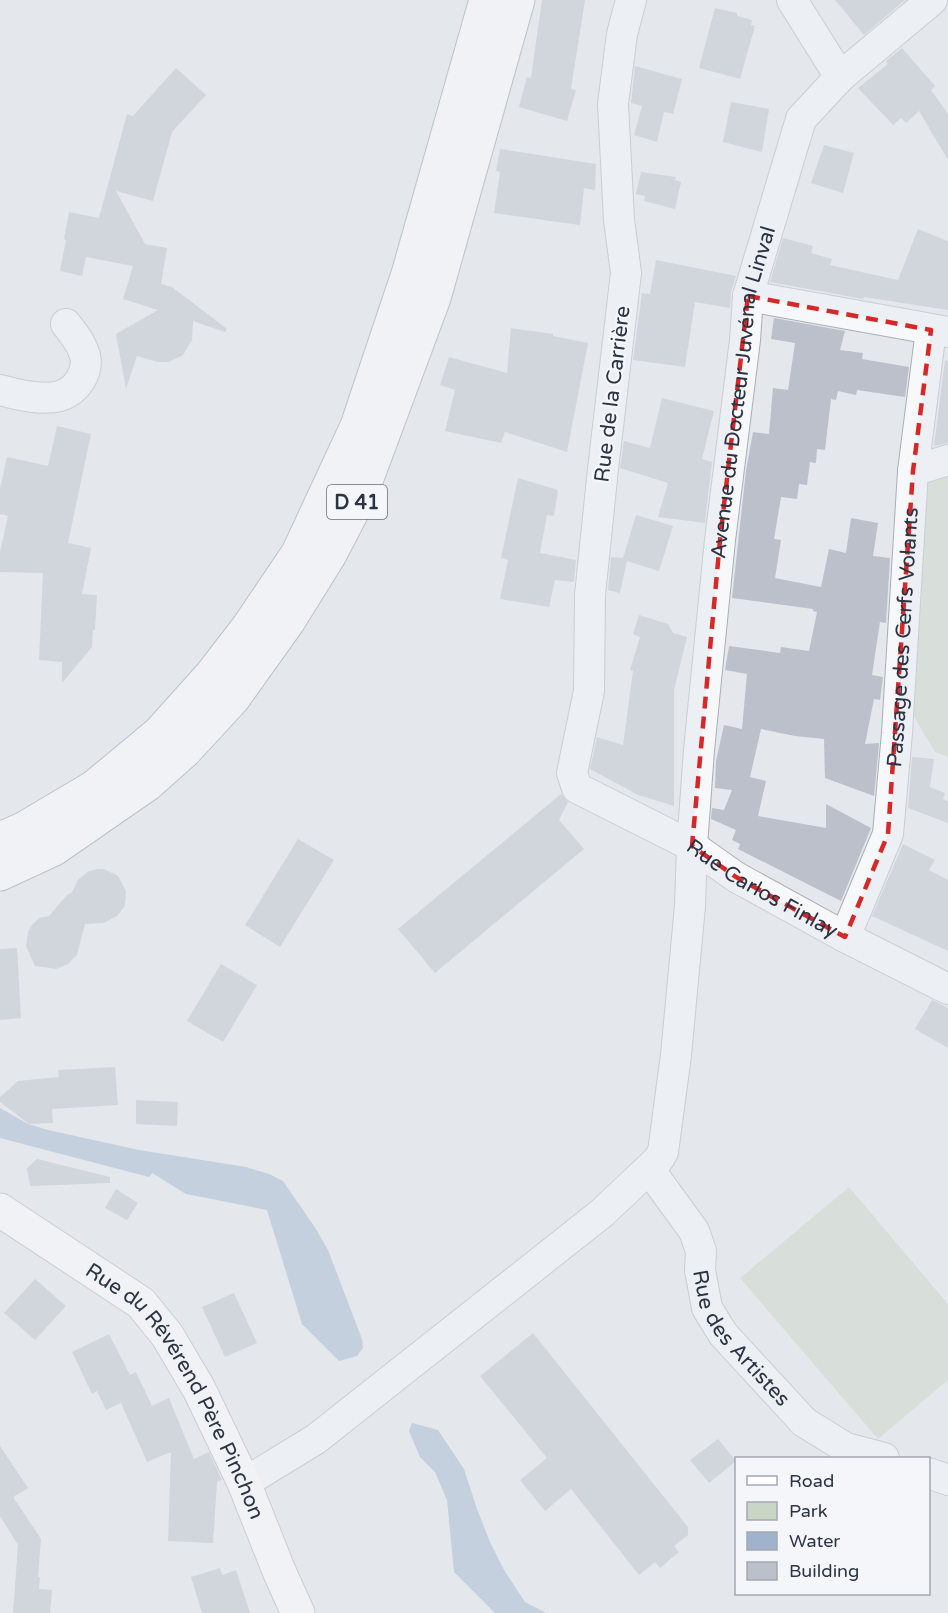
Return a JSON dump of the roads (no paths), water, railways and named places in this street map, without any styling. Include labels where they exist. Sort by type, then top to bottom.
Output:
[{"type":"main road","name":"D 41","points":[[0,839],[22,829],[94,787],[159,733],[211,675],[248,627],[298,553],[357,426],[408,274],[486,0]]},
{"type":"main road","name":"D 41","points":[[0,874],[54,849],[148,784],[184,751],[233,699],[288,622],[329,556],[360,496],[434,298],[518,0]]},
{"type":"main road","points":[[0,896],[37,877],[69,854],[148,784]]},
{"type":"main road","points":[[0,818],[94,787]]},
{"type":"main road","name":"Rue du Révérend Père Pinchon","points":[[0,1210],[141,1303],[167,1335],[199,1389],[244,1483],[298,1613]]},
{"type":"street","name":"Rue de la Carrière","points":[[578,788],[572,773],[589,691],[590,595],[626,273],[619,220],[613,104],[622,34],[631,0]]},
{"type":"street","points":[[792,0],[840,77]]},
{"type":"street","name":"Avenue du Docteur Juvénal Linval","points":[[244,1483],[316,1439],[602,1213],[658,1160],[663,1152],[676,1055],[690,906],[699,750],[717,563],[745,340],[748,296],[801,119],[840,77],[932,0]]},
{"type":"street","points":[[748,296],[940,331]]},
{"type":"street","points":[[0,390],[42,397],[59,396],[75,388],[83,375],[86,359],[78,339],[66,324]]},
{"type":"street","name":"Passage des Cerfs Volants","points":[[845,937],[888,834],[897,733],[913,471],[940,331]]},
{"type":"street","points":[[913,471],[948,460]]},
{"type":"street","name":"Rue Carlos Finlay","points":[[578,788],[692,846],[736,877],[845,937],[948,989]]},
{"type":"street","name":"Rue des Artistes","points":[[649,1169],[694,1231],[701,1251],[700,1270],[707,1308],[723,1334],[804,1422],[846,1448],[880,1457]]},
{"type":"street","points":[[930,1474],[948,1480]]},
{"type":"water","points":[[0,1108],[28,1124],[48,1130],[139,1150],[246,1167],[283,1181],[328,1250],[362,1339],[363,1348],[357,1356],[339,1361],[302,1324],[267,1210],[186,1194],[152,1173],[149,1177],[0,1138]]},
{"type":"water","points":[[412,1423],[438,1430],[464,1469],[490,1542],[504,1570],[525,1602],[546,1613],[495,1613],[454,1572],[447,1500],[435,1472],[420,1457],[409,1431]]}]
